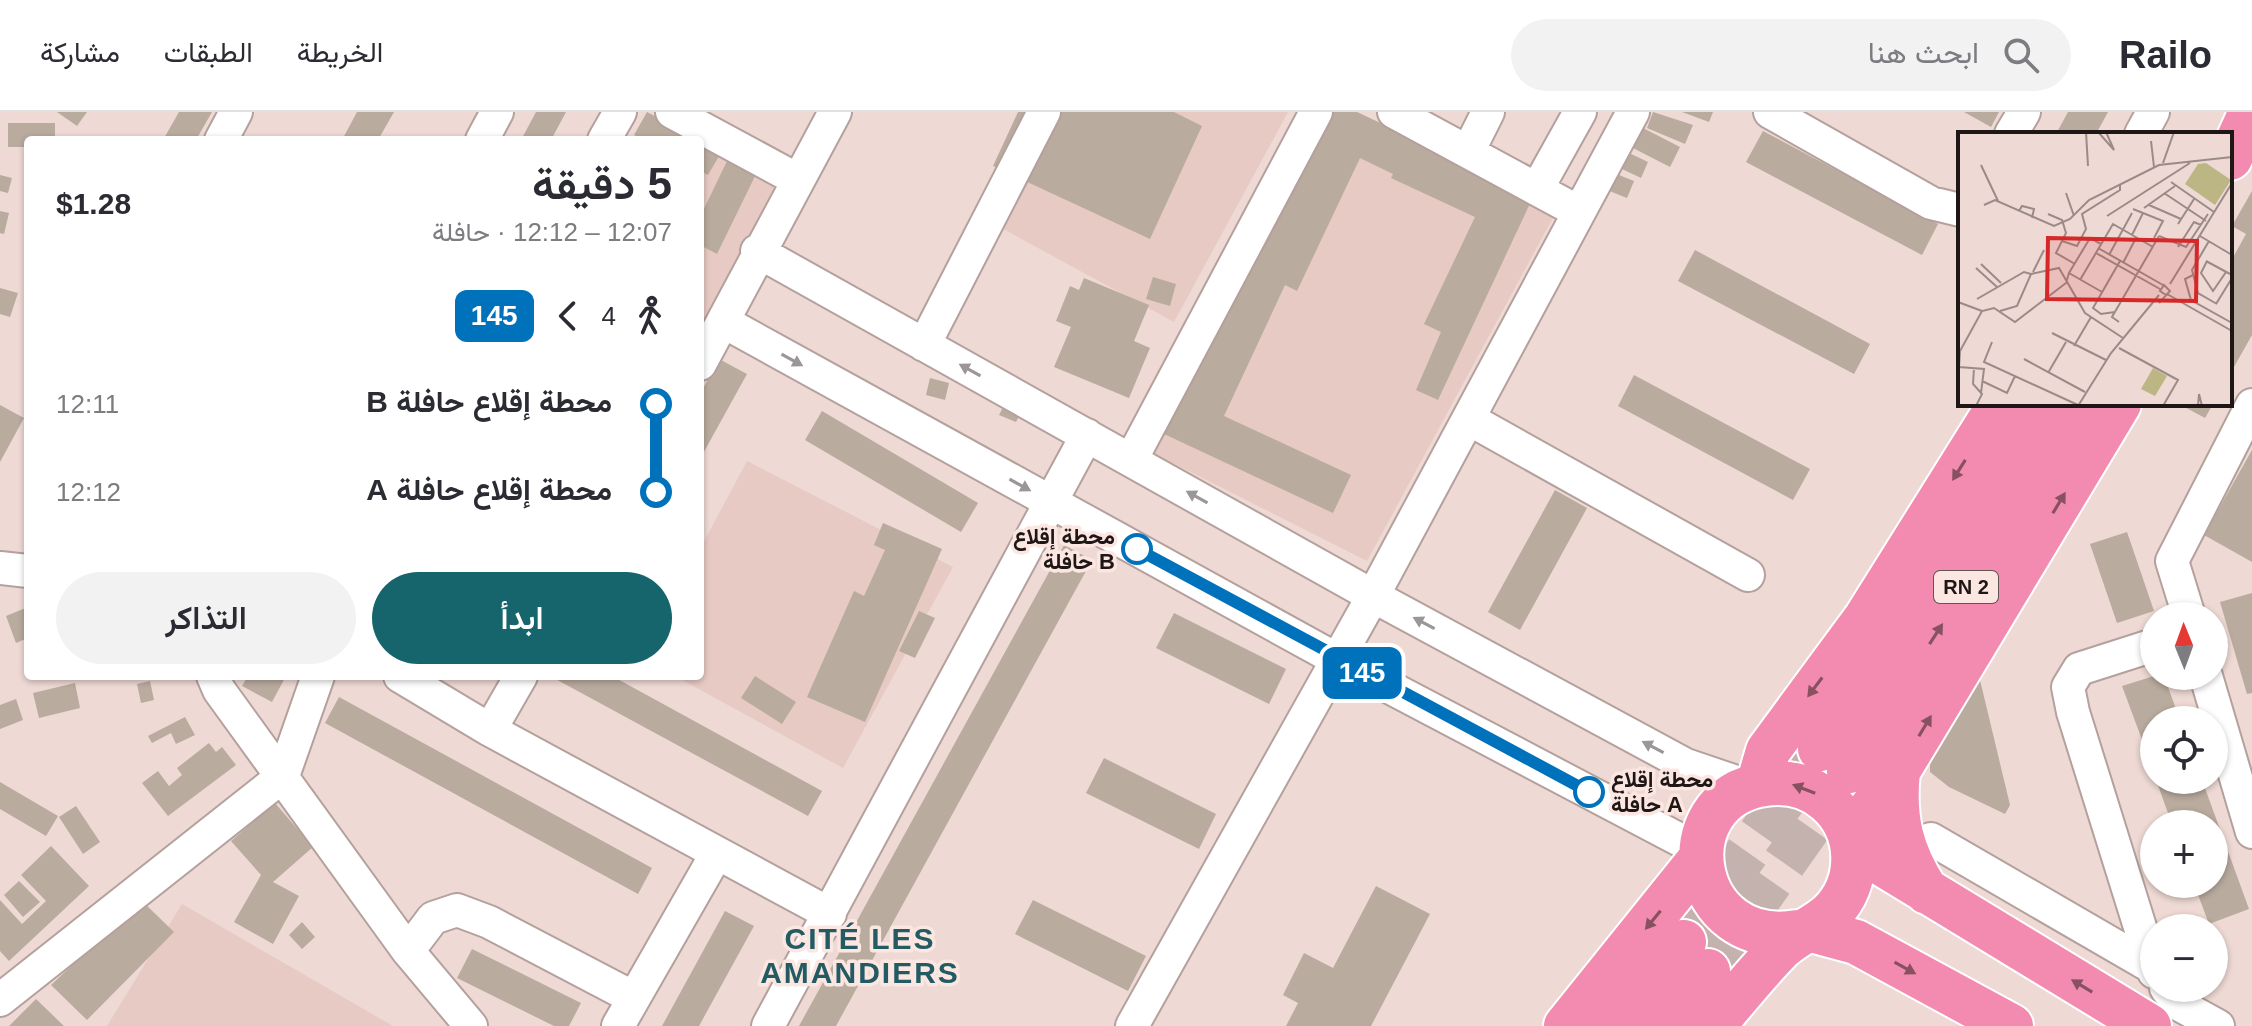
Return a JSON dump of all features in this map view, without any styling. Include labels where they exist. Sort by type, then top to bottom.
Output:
[{"type":"highway","points":[[2217,132],[2231,112]]},
{"type":"highway","points":[[2232,154],[2251,112]]},
{"type":"highway","points":[[1754,786],[1768,751],[1866,618],[1999,406]]},
{"type":"highway","name":"RN 2","points":[[2038,406],[1834,760],[2081,406]]},
{"type":"highway","points":[[1852,842],[2118,406]]},
{"type":"highway","points":[[1898,771],[1895,803],[1899,836],[1911,866],[1929,894]]},
{"type":"highway","points":[[1566,1026],[1701,855],[1713,817],[1729,799],[1754,786],[1787,783],[1815,792],[1837,811],[1852,842],[1852,875],[1841,901],[1803,930],[1752,979],[1713,1026]]},
{"type":"highway","points":[[1852,842],[1929,894],[2149,1026]]},
{"type":"highway","points":[[1701,855],[1708,892],[1731,919],[1763,934],[1803,930],[1856,942],[2011,1026]]},
{"type":"highway","points":[[1752,979],[1780,960],[1811,946],[1856,942]]},
{"type":"highway","points":[[1616,1026],[1696,957],[1665,1026]]},
{"type":"street","points":[[223,136],[236,112]]},
{"type":"street","points":[[484,136],[497,112]]},
{"type":"street","points":[[606,136],[620,112]]},
{"type":"street","points":[[704,357],[757,251],[835,112]]},
{"type":"street","points":[[924,345],[1044,112]]},
{"type":"street","points":[[1131,460],[1316,112]]},
{"type":"street","points":[[1394,112],[1577,211]]},
{"type":"street","points":[[1468,152],[1488,112]]},
{"type":"street","points":[[1537,189],[1580,112]]},
{"type":"street","points":[[1132,1026],[1373,596],[1577,211],[1633,112]]},
{"type":"street","points":[[1770,112],[1931,203],[1958,210]]},
{"type":"street","points":[[2012,132],[2024,112]]},
{"type":"street","points":[[2142,132],[2153,112]]},
{"type":"street","points":[[690,116],[798,180]]},
{"type":"street","points":[[757,251],[1373,596],[1686,765],[1754,786]]},
{"type":"street","points":[[724,322],[1336,659],[1701,855]]},
{"type":"street","points":[[2185,602],[2172,561],[2252,405]]},
{"type":"street","points":[[1469,419],[1748,575]]},
{"type":"street","points":[[768,1026],[1087,435]]},
{"type":"street","points":[[0,568],[24,571]]},
{"type":"street","points":[[2140,649],[2079,669],[2068,687],[2140,920]]},
{"type":"street","points":[[215,680],[408,951],[471,1026]]},
{"type":"street","points":[[0,1000],[283,776],[317,680]]},
{"type":"street","points":[[407,680],[490,730],[830,914]]},
{"type":"street","points":[[490,730],[519,680]]},
{"type":"street","points":[[2210,690],[2252,832]]},
{"type":"street","points":[[1931,839],[2140,965]]},
{"type":"street","points":[[618,1026],[717,853]]},
{"type":"street","points":[[408,951],[433,918],[457,910],[489,922],[634,998]]},
{"type":"street","points":[[2177,1002],[2218,1026]]},
{"type":"shaded area","points":[[1053,112],[1288,112],[1174,322],[994,224]]},
{"type":"shaded area","points":[[1334,112],[1555,214],[1367,561],[1153,453]]},
{"type":"shaded area","points":[[704,144],[782,186],[704,327]]},
{"type":"shaded area","points":[[747,461],[953,567],[843,768],[682,680],[704,680],[704,542]]},
{"type":"shaded area","points":[[182,904],[393,1026],[107,1026]]},
{"type":"building","points":[[57,112],[87,112],[77,126]]},
{"type":"building","points":[[179,112],[212,112],[198,136],[165,136]]},
{"type":"building","points":[[357,112],[394,112],[380,136],[344,136]]},
{"type":"building","points":[[536,112],[566,112],[553,136],[523,136]]},
{"type":"building","points":[[647,112],[693,136],[636,136]]},
{"type":"building","points":[[1018,112],[1174,112],[1202,126],[1150,239],[993,166]]},
{"type":"building","points":[[1326,112],[1357,112],[1534,195],[1438,400],[1416,390],[1441,332],[1424,324],[1475,217],[1391,178],[1393,174],[1360,158],[1297,291],[1285,285],[1224,416],[1351,475],[1333,513],[1162,433]]},
{"type":"building","points":[[1653,112],[1693,125],[1685,144],[1647,128]]},
{"type":"building","points":[[1682,112],[1713,112],[1709,122]]},
{"type":"building","points":[[1964,112],[1999,112],[1991,127]]},
{"type":"building","points":[[2068,112],[2108,112],[2097,132],[2057,132]]},
{"type":"building","points":[[8,123],[55,123],[55,136],[24,136],[24,147],[8,147]]},
{"type":"building","points":[[1643,128],[1680,147],[1670,167],[1633,148]]},
{"type":"building","points":[[1763,131],[1938,224],[1922,255],[1746,162]]},
{"type":"building","points":[[704,142],[722,151],[708,175],[704,173]]},
{"type":"building","points":[[1629,153],[1648,162],[1641,178],[1622,169]]},
{"type":"building","points":[[729,157],[758,170],[717,254],[704,247],[704,209]]},
{"type":"building","points":[[1609,171],[1634,181],[1627,198],[1602,188]]},
{"type":"building","points":[[0,175],[12,178],[8,193],[0,191]]},
{"type":"building","points":[[2252,191],[2252,335],[2232,370],[2232,259],[2246,234],[2232,226]]},
{"type":"building","points":[[0,211],[9,213],[4,234],[0,233]]},
{"type":"building","points":[[1695,250],[1870,344],[1854,374],[1678,281]]},
{"type":"building","points":[[1153,277],[1176,284],[1170,306],[1146,299]]},
{"type":"building","points":[[1084,278],[1149,305],[1134,341],[1150,348],[1129,398],[1054,367],[1071,327],[1056,321],[1070,286],[1079,290]]},
{"type":"building","points":[[0,288],[18,293],[10,317],[0,314]]},
{"type":"building","points":[[719,359],[747,374],[704,452],[704,387]]},
{"type":"building","points":[[1634,375],[1810,469],[1793,500],[1618,406]]},
{"type":"building","points":[[930,378],[949,383],[945,400],[926,395]]},
{"type":"building","points":[[1005,403],[1022,410],[1016,422],[999,415]]},
{"type":"building","points":[[0,405],[24,418],[0,462]]},
{"type":"building","points":[[2183,406],[2212,406],[2205,418]]},
{"type":"building","points":[[822,411],[978,503],[961,532],[805,440]]},
{"type":"building","points":[[2252,450],[2252,562],[2204,535]]},
{"type":"building","points":[[1555,490],[1587,508],[1520,630],[1488,612]]},
{"type":"building","points":[[883,523],[942,549],[865,722],[807,697],[854,591],[864,596],[885,550],[874,545]]},
{"type":"building","points":[[2127,532],[2151,602],[2140,602],[2140,616],[2117,623],[2090,544]]},
{"type":"building","points":[[1064,545],[1092,560],[836,1026],[799,1026]]},
{"type":"building","points":[[2252,593],[2252,693],[2247,694],[2228,629],[2228,602],[2220,602]]},
{"type":"building","points":[[24,609],[24,640],[16,643],[6,616]]},
{"type":"building","points":[[919,611],[935,618],[915,658],[899,651]]},
{"type":"building","points":[[1174,613],[1286,669],[1269,704],[1156,648]]},
{"type":"building","points":[[755,676],[796,702],[782,724],[741,698]]},
{"type":"building","points":[[1970,679],[1980,680],[2010,805],[2005,814],[1949,787],[1930,772],[1930,744]]},
{"type":"building","points":[[246,680],[284,680],[272,702],[242,686]]},
{"type":"building","points":[[557,680],[619,680],[822,791],[808,816]]},
{"type":"building","points":[[2140,680],[2140,690],[2169,690],[2175,706],[2140,706],[2140,734],[2122,686]]},
{"type":"building","points":[[150,681],[154,700],[141,703],[137,684]]},
{"type":"building","points":[[75,683],[80,708],[39,718],[33,693]]},
{"type":"building","points":[[339,697],[652,868],[638,894],[325,723]]},
{"type":"building","points":[[16,699],[23,720],[0,729],[0,705]]},
{"type":"building","points":[[185,717],[195,735],[176,744],[171,733],[152,743],[148,736]]},
{"type":"building","points":[[209,743],[216,752],[222,747],[236,765],[168,816],[142,783],[158,771],[169,786],[182,775],[177,768]]},
{"type":"building","points":[[1104,758],[1216,814],[1199,849],[1086,793]]},
{"type":"building","points":[[0,782],[58,816],[46,836],[0,809]]},
{"type":"building","points":[[2161,794],[2207,794],[2213,810],[2167,810]]},
{"type":"building","points":[[275,803],[313,847],[273,882],[299,896],[273,944],[234,922],[261,875],[231,841]]},
{"type":"building","points":[[76,806],[100,842],[83,854],[59,817]]},
{"type":"building","points":[[51,846],[89,886],[9,961],[0,951],[0,900],[22,924],[46,901],[21,875]]},
{"type":"building","points":[[2228,851],[2249,909],[2228,917],[2228,914],[2205,914],[2199,898],[2228,898]]},
{"type":"building","points":[[19,881],[40,902],[23,917],[4,895]]},
{"type":"building","points":[[1376,886],[1430,914],[1371,1026],[1286,1026],[1298,1003],[1283,995],[1304,953],[1333,968]]},
{"type":"building","points":[[141,900],[174,932],[87,1020],[51,985]]},
{"type":"building","points":[[1033,900],[1146,956],[1128,991],[1015,934]]},
{"type":"building","points":[[725,911],[754,926],[699,1026],[662,1026]]},
{"type":"building","points":[[302,922],[315,937],[302,949],[289,935]]},
{"type":"building","points":[[472,949],[581,1003],[569,1026],[554,1026],[457,978]]},
{"type":"building","points":[[36,999],[64,1026],[9,1026]]},
{"type":"tunnel","points":[[1684,942],[1814,757]]},
{"type":"tunnel","points":[[1708,971],[1849,771]]},
{"type":"bus line","name":"145","points":[[1137,549],[1336,659],[1589,792]]},
{"type":"place","name":"محطة إقلاع حافلة B","points":[[1137,549]]},
{"type":"place","name":"محطة إقلاع حافلة A","points":[[1589,792]]},
{"type":"district","name":"CITÉ LES AMANDIERS","points":[[860,956]]}]
